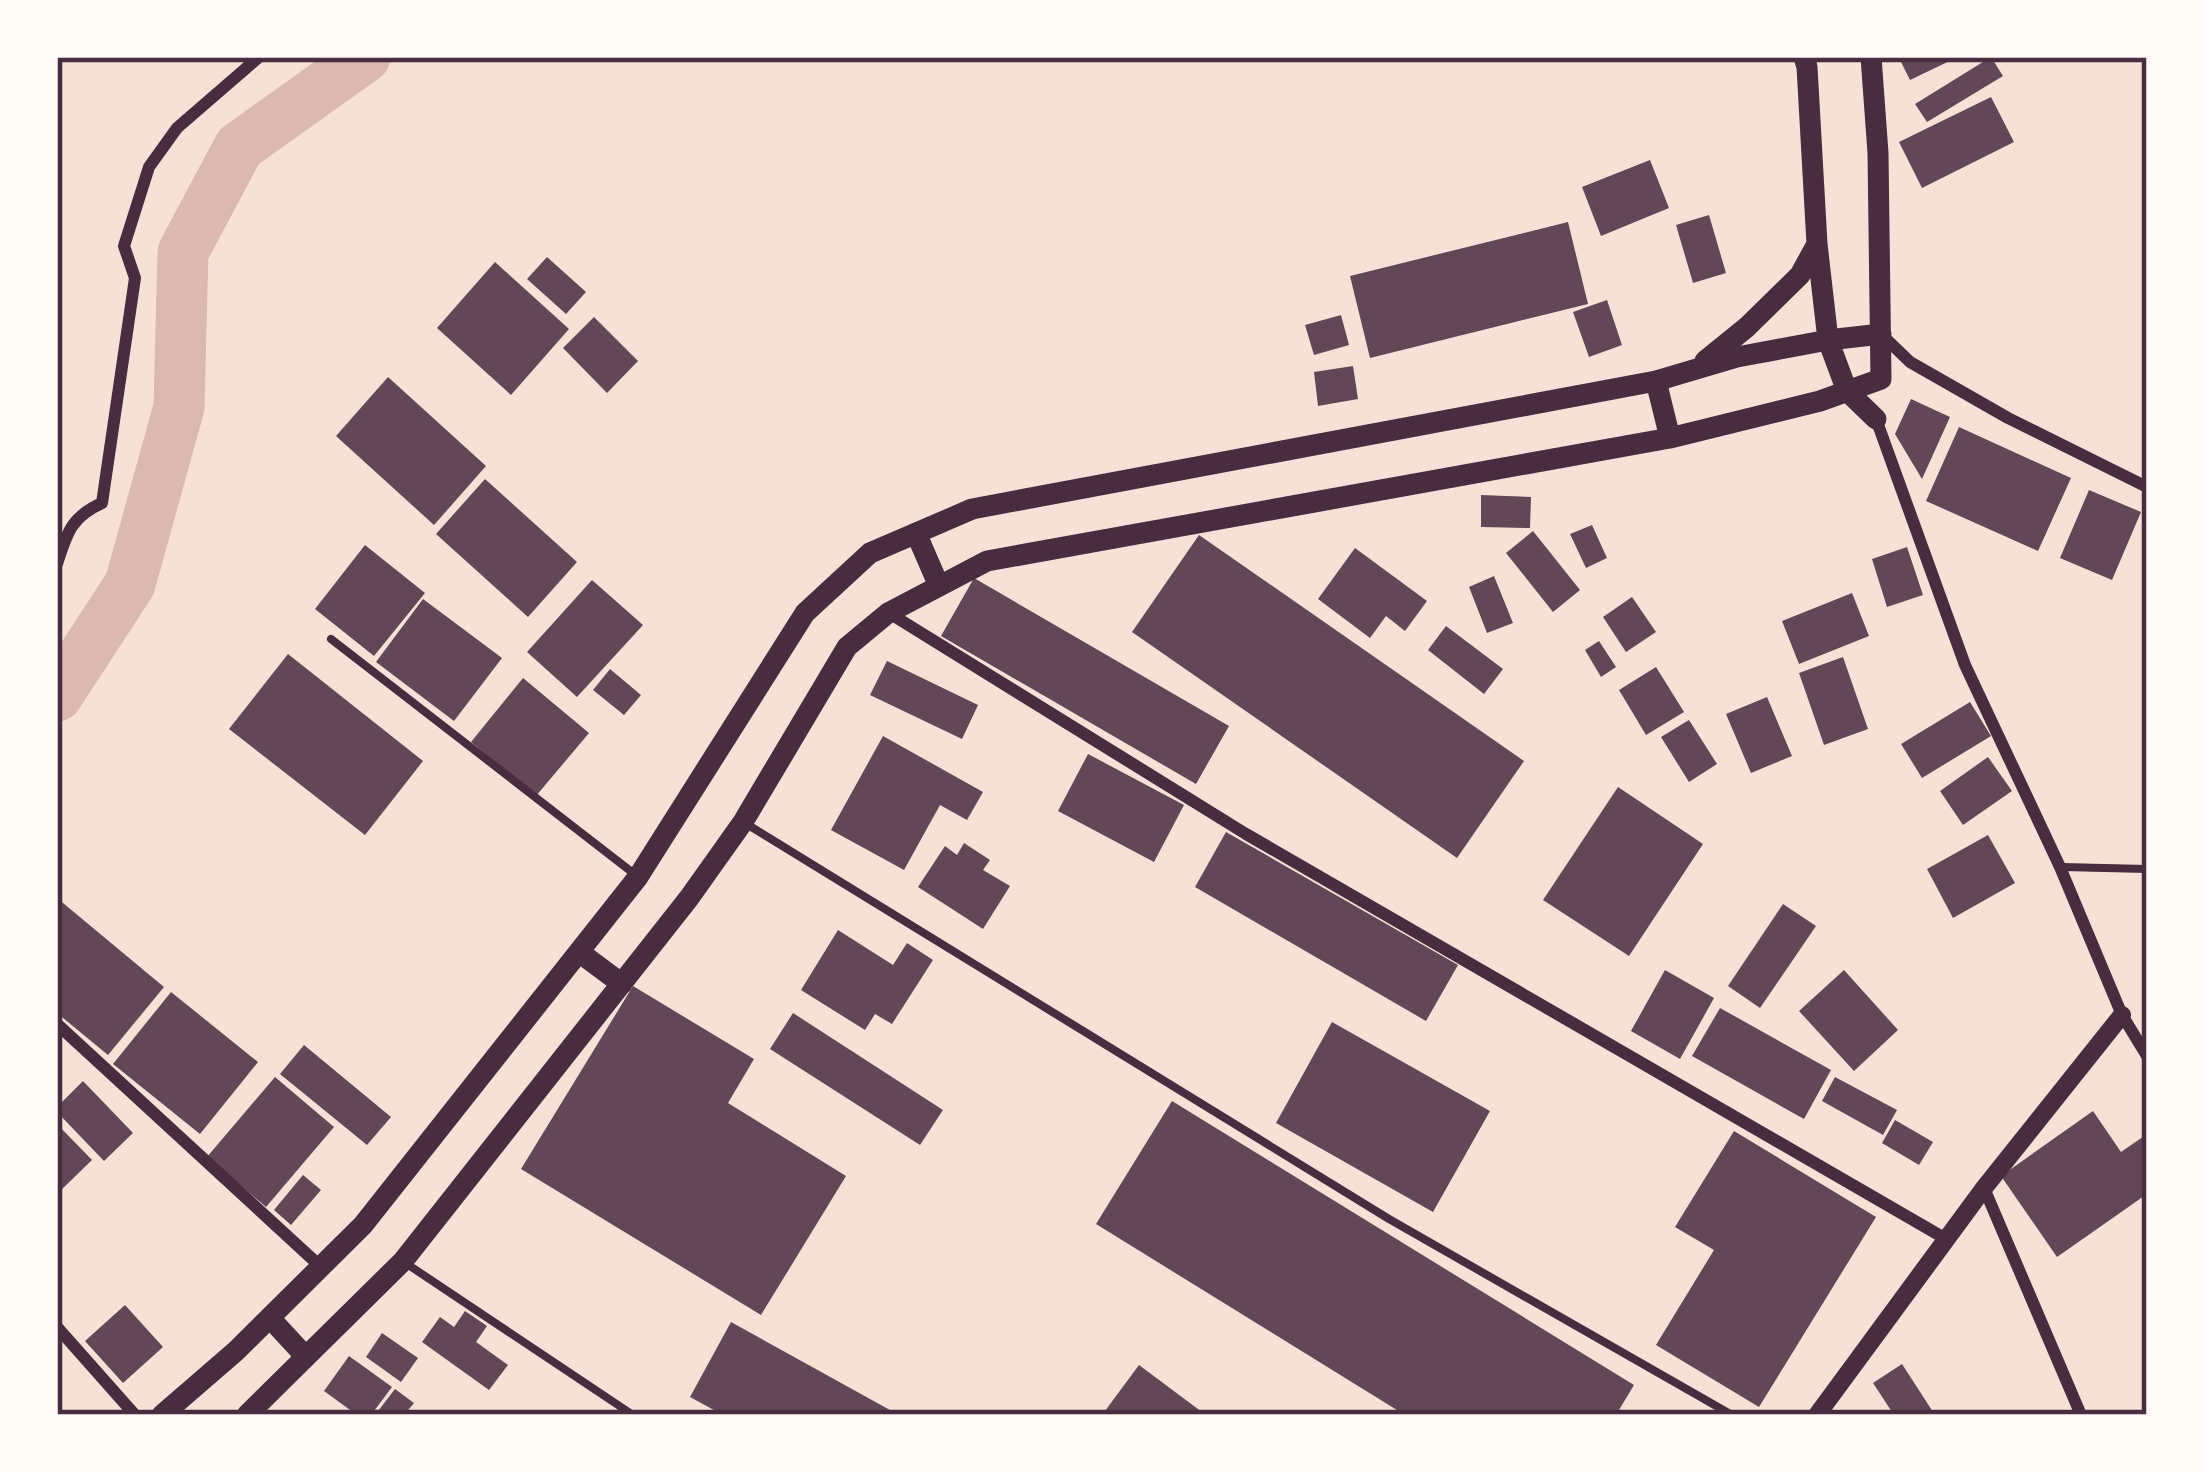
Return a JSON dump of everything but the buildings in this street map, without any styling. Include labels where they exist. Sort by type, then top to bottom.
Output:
[{"type":"main road","points":[[1804,57],[1828,340],[1847,391],[1876,419]]},
{"type":"main road","points":[[1871,57],[1881,334],[1876,419]]},
{"type":"main road","points":[[1696,369],[1774,302],[1800,275],[1817,244]]},
{"type":"main road","points":[[162,1415],[363,1226],[638,877],[805,613],[870,553],[972,509],[1656,381],[1737,357],[1881,334]]},
{"type":"main road","points":[[247,1415],[403,1261],[689,898],[743,822],[847,647],[888,613],[987,561],[1670,438],[1820,401],[1881,379]]},
{"type":"main road","points":[[1656,381],[1670,438]]},
{"type":"main road","points":[[916,533],[939,586]]},
{"type":"main road","points":[[579,952],[622,984]]},
{"type":"main road","points":[[270,1318],[306,1357]]},
{"type":"street","points":[[57,564],[68,532],[83,512],[102,503],[135,278],[124,246],[149,167],[177,128],[260,57]]},
{"type":"street","points":[[1881,334],[1910,362],[2147,488]]},
{"type":"street","points":[[1881,379],[1910,362]]},
{"type":"street","points":[[1876,419],[1966,665],[2060,867],[2122,1015],[2147,1056]]},
{"type":"street","points":[[888,613],[1246,834],[1946,1239]]},
{"type":"street","points":[[1817,1415],[1984,1188],[2122,1015]]},
{"type":"street","points":[[57,1024],[322,1268]]},
{"type":"street","points":[[1984,1188],[2081,1415]]},
{"type":"street","points":[[57,1327],[134,1415]]},
{"type":"lane","points":[[332,639],[638,877]]},
{"type":"lane","points":[[743,822],[1389,1219],[1732,1415]]},
{"type":"lane","points":[[2060,867],[2147,869]]},
{"type":"lane","points":[[403,1261],[633,1415]]},
{"type":"waterway","points":[[57,696],[130,584],[179,407],[183,252],[239,147],[365,57]]}]
